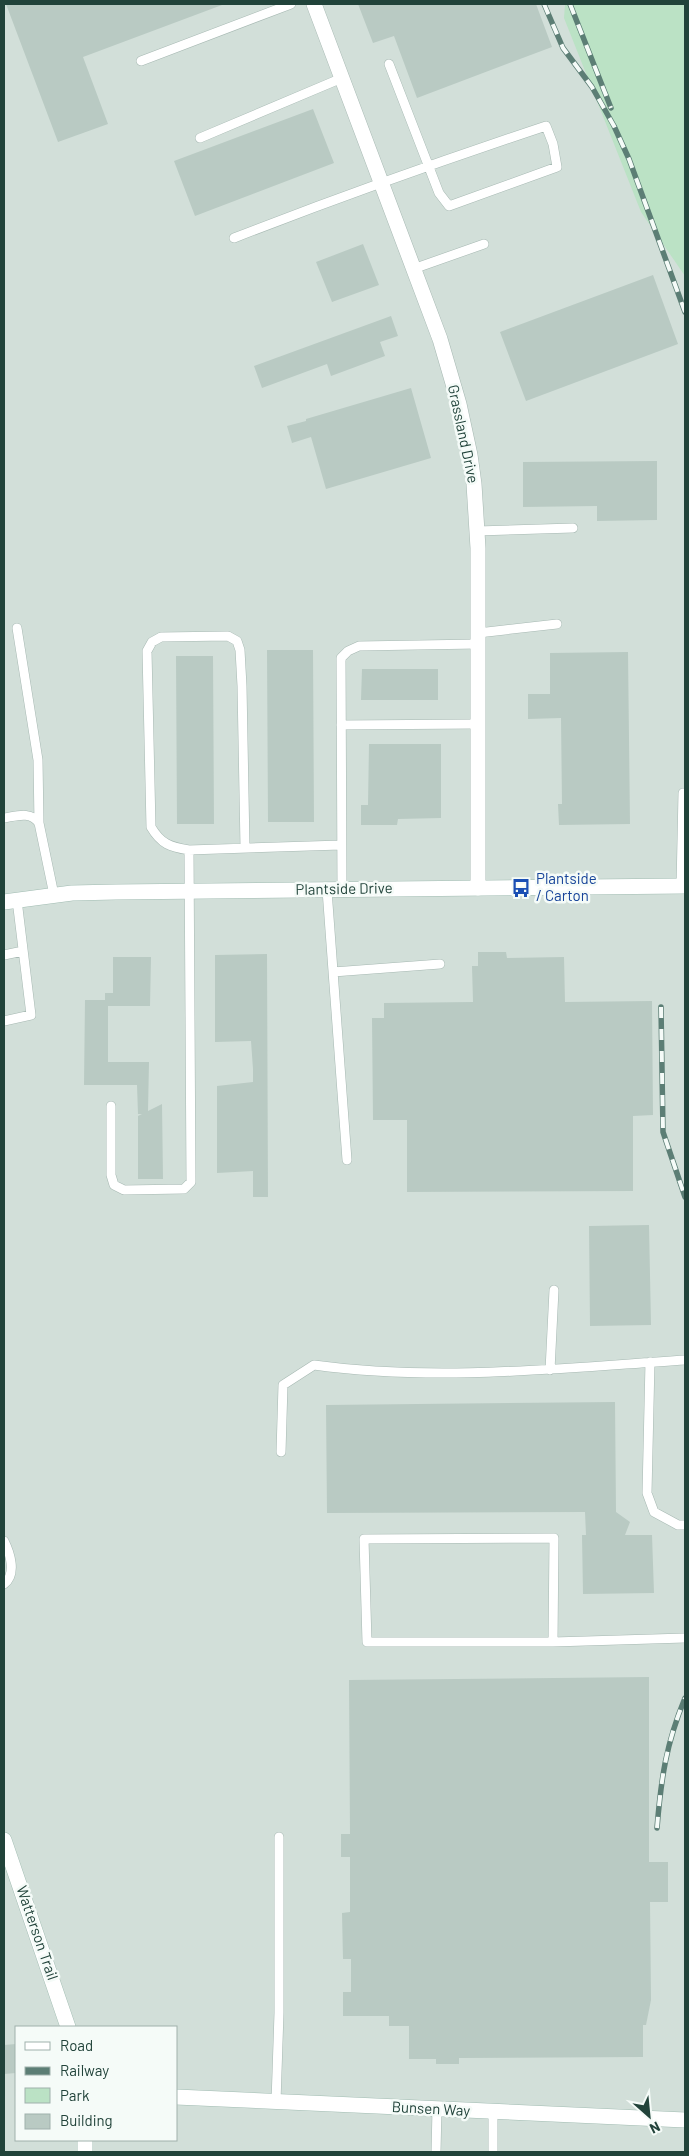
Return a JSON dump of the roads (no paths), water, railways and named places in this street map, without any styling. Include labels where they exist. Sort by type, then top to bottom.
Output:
[{"type":"street","name":"Grassland Drive","points":[[314,4],[440,339],[459,404],[474,484],[477,531],[478,888]]},
{"type":"street","name":"Plantside Drive","points":[[10,901],[54,895],[189,891],[683,886]]},
{"type":"street","name":"Watterson Trail","points":[[4,1840],[7,1860],[68,2026]]},
{"type":"street","name":"Bunsen Way","points":[[178,2097],[685,2120]]},
{"type":"lane","points":[[141,62],[291,4]]},
{"type":"lane","points":[[234,238],[381,182],[430,166],[546,126],[553,144],[557,167],[449,206],[439,193],[430,166],[389,64]]},
{"type":"lane","points":[[200,138],[342,78]]},
{"type":"lane","points":[[414,269],[484,244]]},
{"type":"lane","points":[[477,531],[573,528]]},
{"type":"lane","points":[[348,1160],[333,972],[334,890],[341,845],[341,658],[348,651],[359,646],[478,638],[557,624]]},
{"type":"lane","points":[[17,628],[38,760],[39,823],[54,895]]},
{"type":"lane","points":[[245,847],[242,686],[240,650],[237,641],[228,636],[161,637],[152,642],[147,651],[151,827],[159,840],[171,848],[189,850],[341,845]]},
{"type":"lane","points":[[341,725],[478,724]]},
{"type":"lane","points":[[683,793],[683,886]]},
{"type":"lane","points":[[4,818],[26,814],[34,817],[39,823]]},
{"type":"lane","points":[[111,1106],[111,1174],[114,1185],[124,1190],[184,1189],[191,1182],[189,850]]},
{"type":"lane","points":[[4,1022],[32,1016],[24,951],[10,901]]},
{"type":"lane","points":[[4,955],[24,951]]},
{"type":"lane","points":[[333,972],[440,964]]},
{"type":"lane","points":[[550,1370],[554,1290]]},
{"type":"lane","points":[[281,1452],[283,1385],[314,1364],[363,1372],[518,1372],[685,1360]]},
{"type":"lane","points":[[650,1362],[647,1493],[654,1512],[678,1525],[685,1525]]},
{"type":"lane","points":[[553,1642],[554,1538],[364,1538],[367,1642],[553,1642],[685,1638]]},
{"type":"lane","points":[[4,1542],[12,1563],[8,1581],[4,1584]]},
{"type":"lane","points":[[276,2102],[279,2013],[279,1836]]},
{"type":"lane","points":[[436,2152],[438,2109]]},
{"type":"lane","points":[[493,2111],[493,2152]]},
{"type":"railway","points":[[544,4],[563,48],[592,87],[614,126],[629,159],[685,312]]},
{"type":"railway","points":[[570,4],[611,108]]},
{"type":"railway","points":[[661,1007],[663,1132],[685,1197]]},
{"type":"railway","points":[[657,1828],[665,1762],[673,1731],[685,1698]]},
{"type":"place","name":"Plantside / Carton","points":[[521,888]]}]
